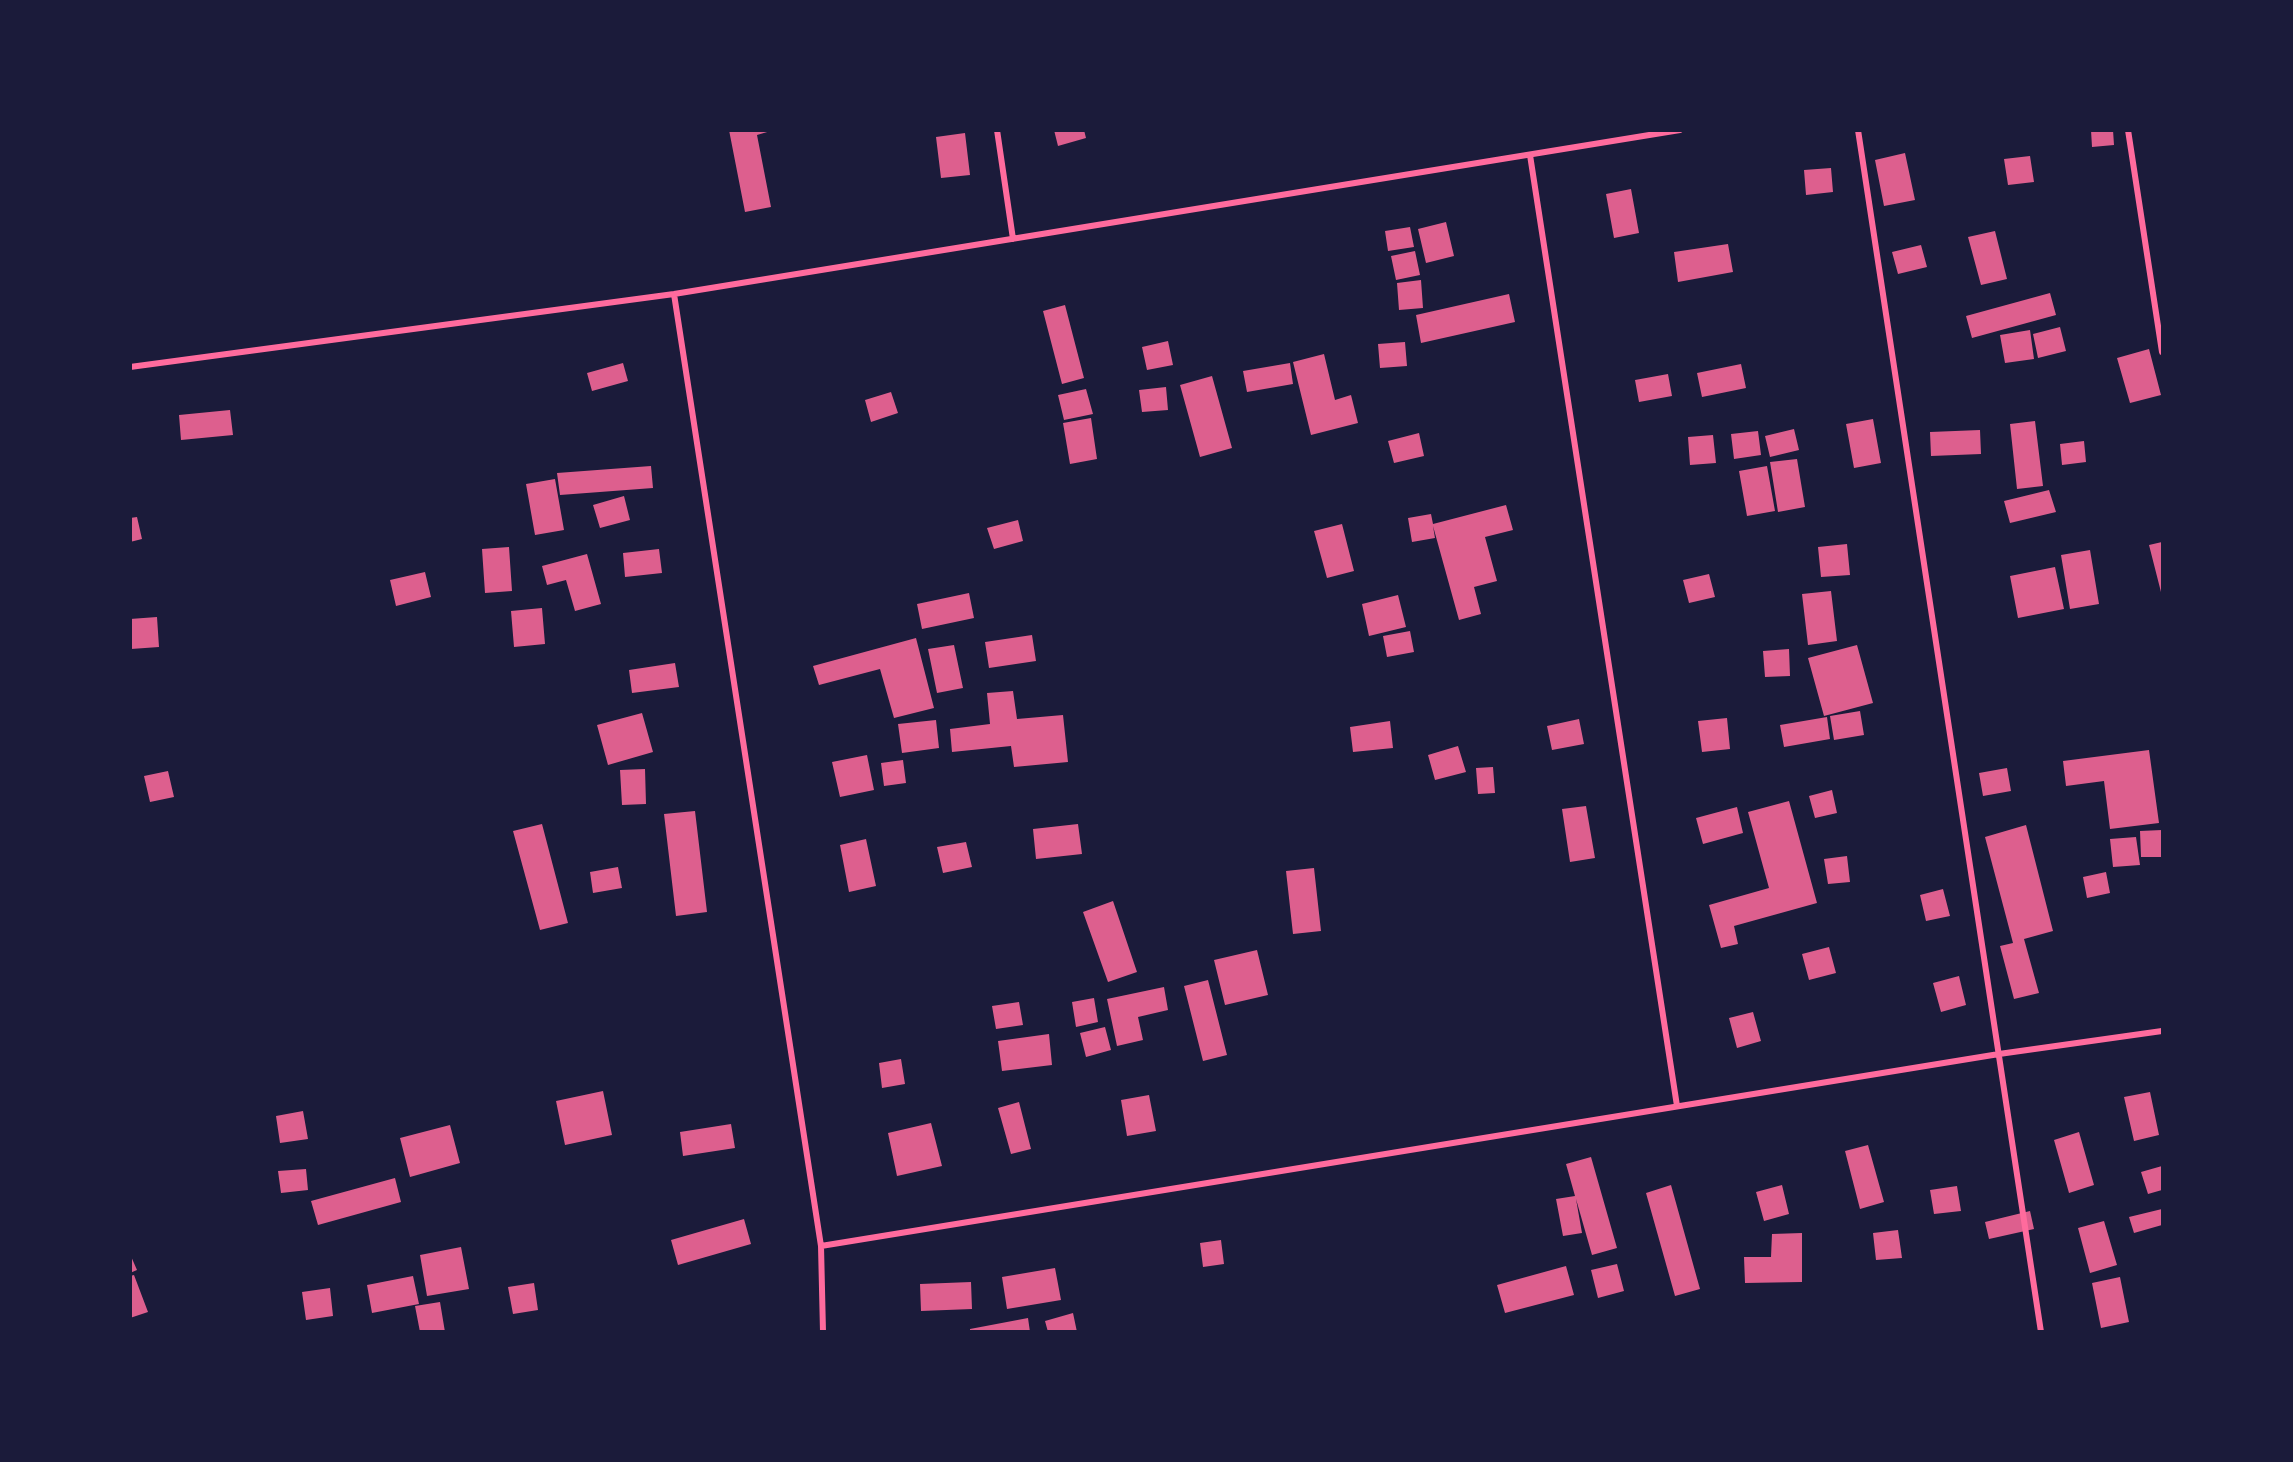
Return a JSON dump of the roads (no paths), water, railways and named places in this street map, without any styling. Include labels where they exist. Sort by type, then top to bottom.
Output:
[{"type":"street","points":[[997,130],[1013,238]]},
{"type":"street","points":[[130,367],[674,294],[1680,130]]},
{"type":"street","points":[[1858,130],[2041,1332]]},
{"type":"street","points":[[2128,130],[2163,352]]},
{"type":"street","points":[[1530,155],[1677,1106]]},
{"type":"street","points":[[674,294],[821,1246],[823,1332]]},
{"type":"street","points":[[821,1246],[1999,1054],[2163,1031]]}]
